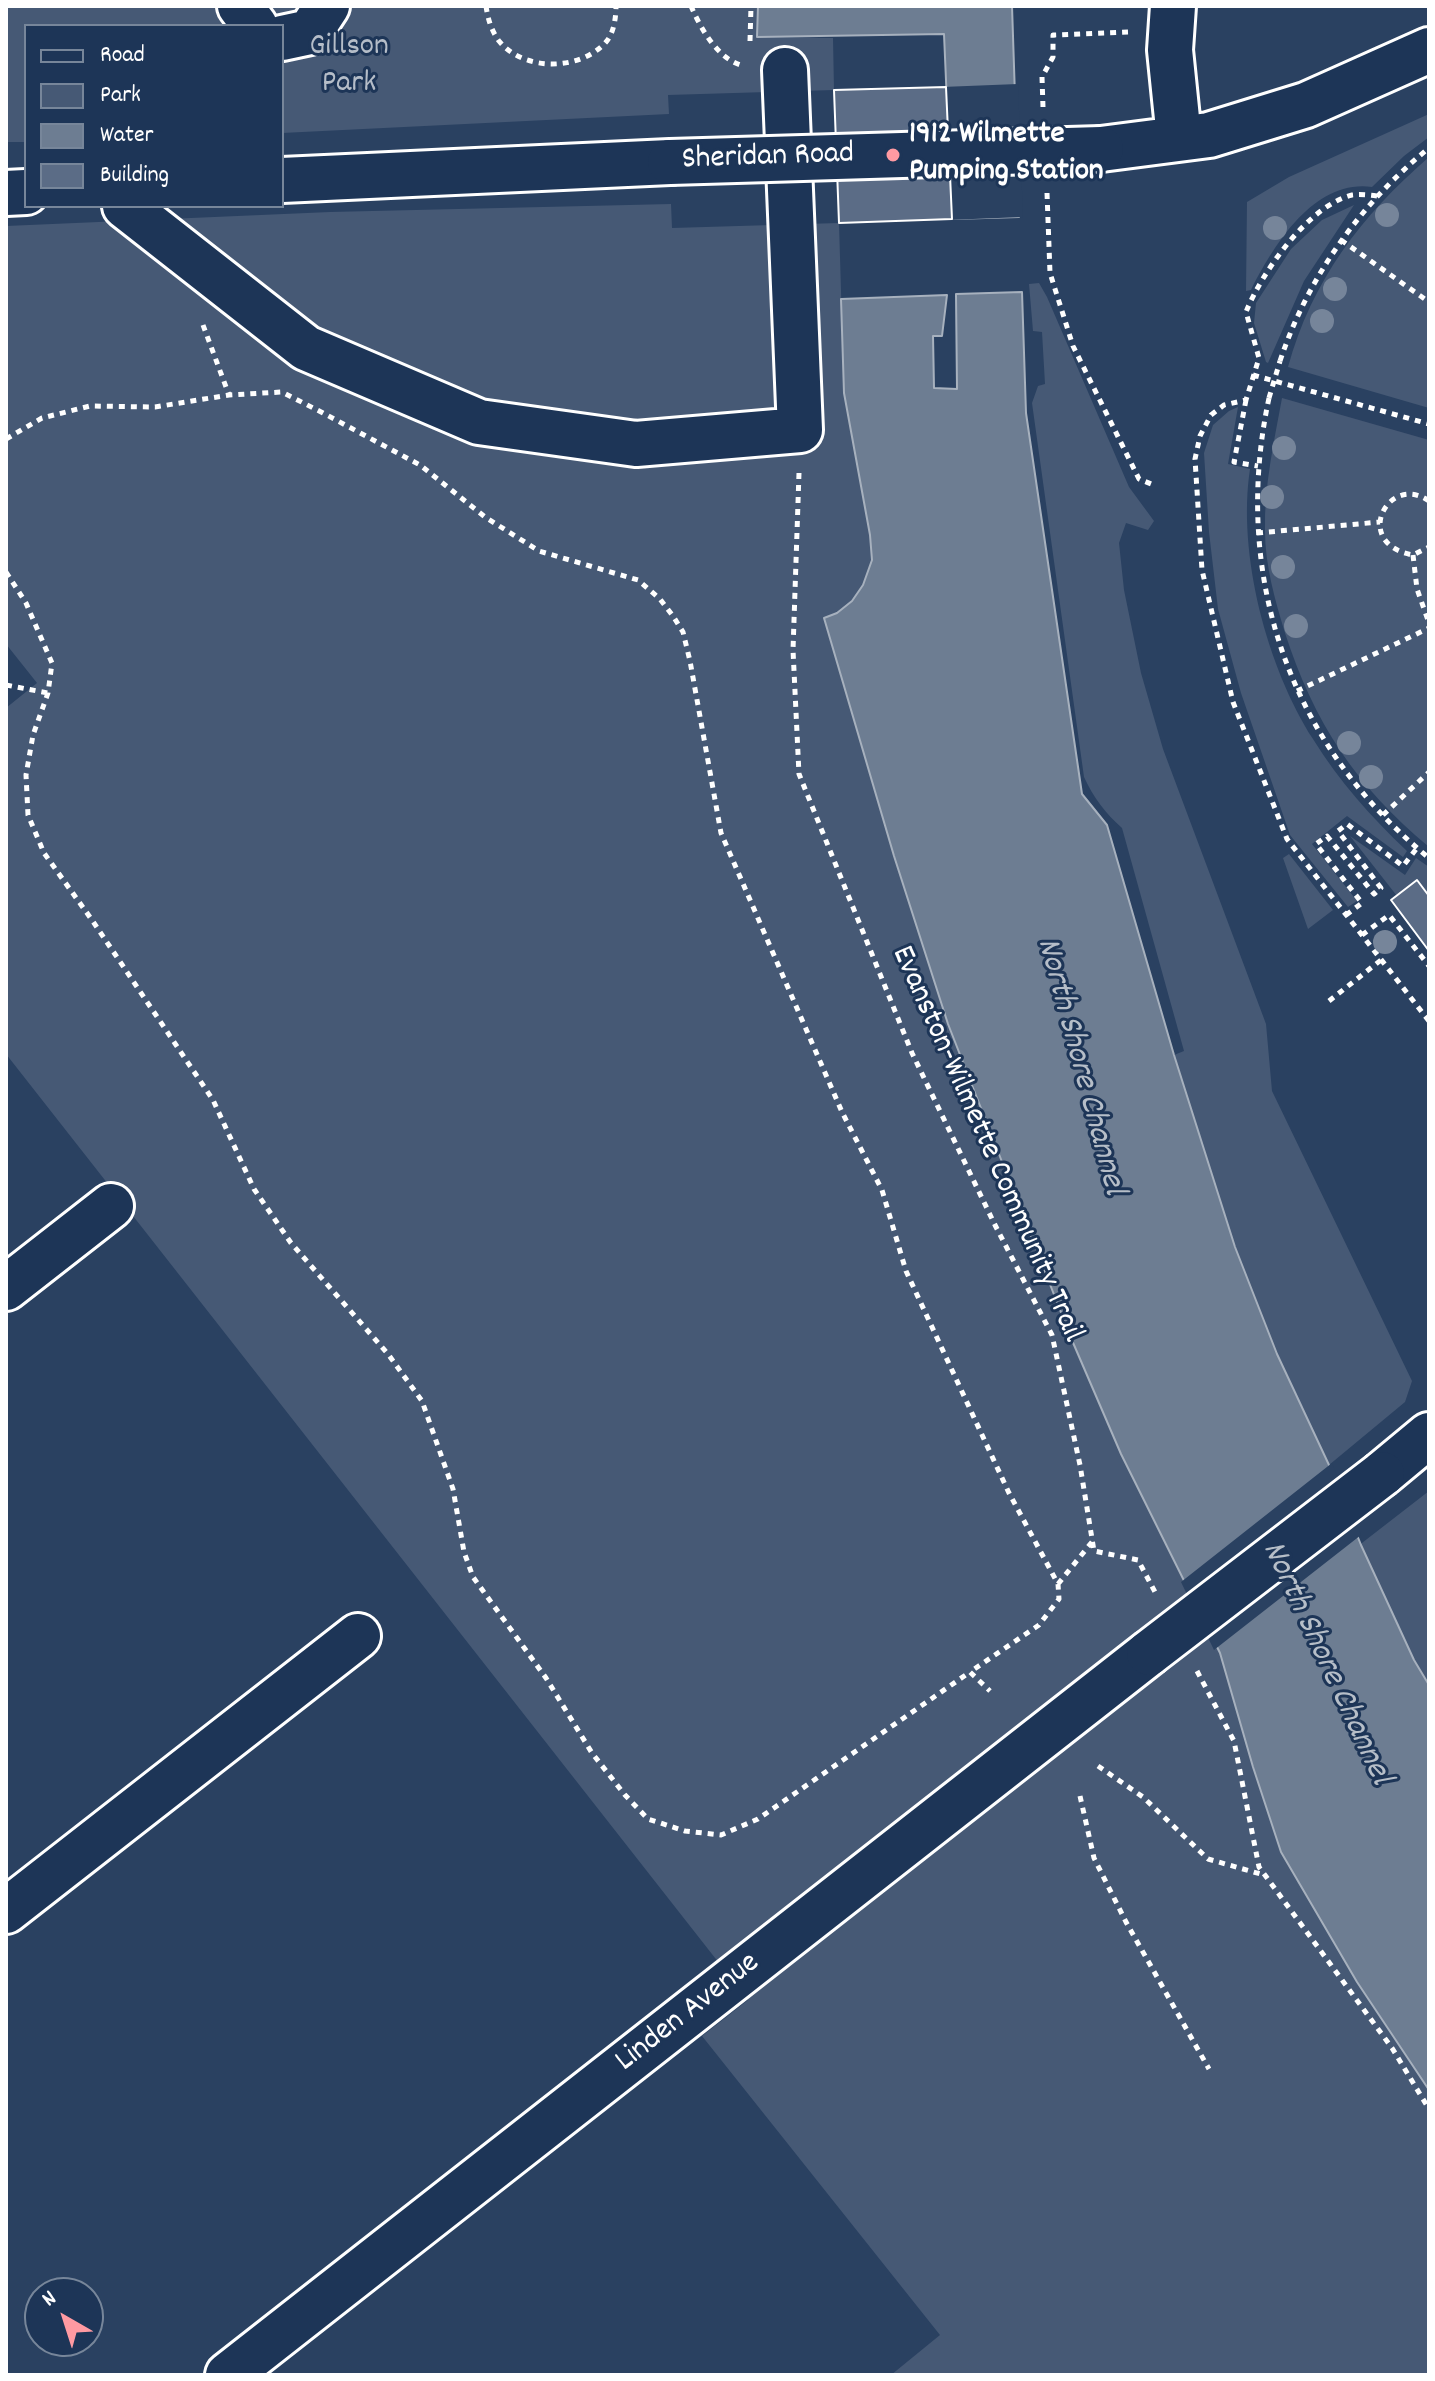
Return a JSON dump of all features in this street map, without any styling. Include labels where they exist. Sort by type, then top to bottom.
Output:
[{"type":"street","points":[[240,6],[254,24]]},
{"type":"street","points":[[284,38],[310,32],[327,6]]},
{"type":"street","points":[[1173,6],[1170,50],[1179,138]]},
{"type":"street","name":"Sheridan Road","points":[[284,180],[670,162],[1101,149],[1209,135],[1306,105],[1429,50]]},
{"type":"street","points":[[128,208],[306,348],[479,422],[636,444],[800,430],[785,70]]},
{"type":"street","points":[[6,1288],[111,1206]]},
{"type":"street","name":"Linden Avenue","points":[[228,2375],[1429,1435]]},
{"type":"street","points":[[6,1911],[358,1636]]},
{"type":"path","points":[[486,6],[490,26],[500,43],[518,57],[537,63],[564,64],[588,56],[608,41],[616,18],[616,6]]},
{"type":"path","points":[[691,6],[713,43],[732,63],[759,70],[785,70]]},
{"type":"path","points":[[1044,122],[1042,77],[1053,57],[1053,35],[1130,32]]},
{"type":"path","points":[[1429,148],[1377,196],[1341,240],[1309,292],[1280,361],[1269,398],[1258,466],[1257,533],[1263,582],[1272,620],[1297,691],[1336,759],[1383,815],[1429,858]]},
{"type":"path","points":[[1046,183],[1050,273],[1073,346],[1139,479],[1156,486]]},
{"type":"path","points":[[1258,466],[1234,462],[1246,400],[1259,358],[1246,312],[1269,271],[1315,215],[1352,195],[1377,196]]},
{"type":"path","points":[[1341,240],[1429,302]]},
{"type":"path","points":[[216,278],[202,301],[201,320],[229,395]]},
{"type":"path","points":[[1253,375],[1429,424]]},
{"type":"path","points":[[6,439],[42,418],[90,406],[155,407],[229,395],[282,392],[420,465],[485,517],[539,551],[638,580],[660,599],[683,632],[721,833],[842,1112],[882,1190],[906,1271],[1009,1493],[1058,1584],[1059,1599],[1039,1625],[758,1819],[721,1835],[685,1831],[648,1819],[592,1753],[546,1678],[473,1577],[464,1552],[453,1489],[422,1401],[388,1354],[291,1243],[254,1189],[213,1100],[44,853],[28,815],[26,775],[33,735],[48,693],[52,663],[26,603],[6,572]]},
{"type":"path","points":[[1246,400],[1224,405],[1211,415],[1200,436],[1195,459],[1202,570],[1233,702],[1287,839],[1429,1021]]},
{"type":"path","name":"Evanston-Wilmette Community Trail","points":[[800,430],[793,650],[799,774],[912,1053],[1052,1335],[1080,1465],[1092,1542]]},
{"type":"path","points":[[1429,501],[1414,494],[1395,497],[1382,512],[1380,522],[1385,542],[1393,549],[1413,555],[1429,547]]},
{"type":"path","points":[[1257,533],[1380,522]]},
{"type":"path","points":[[1297,691],[1429,625],[1417,589],[1413,555]]},
{"type":"path","points":[[6,685],[48,693]]},
{"type":"path","points":[[1383,815],[1429,772]]},
{"type":"path","points":[[1346,915],[1362,903],[1316,844],[1327,836],[1374,894],[1381,888],[1338,831],[1347,824],[1403,866],[1417,848]]},
{"type":"path","points":[[1362,935],[1389,915],[1429,966]]},
{"type":"path","points":[[1329,1001],[1381,960]]},
{"type":"path","points":[[1058,1584],[1092,1542]]},
{"type":"path","points":[[1092,1542],[1094,1551],[1138,1560],[1159,1600]]},
{"type":"path","points":[[1195,1667],[1234,1741],[1259,1867],[1392,2048],[1429,2109]]},
{"type":"path","points":[[970,1672],[990,1691]]},
{"type":"path","points":[[1098,1766],[1143,1797],[1208,1859],[1265,1876]]},
{"type":"path","points":[[1080,1796],[1094,1858],[1126,1922],[1209,2069]]},
{"type":"green space","name":"Gillson Park","points":[[6,6],[758,6],[758,37],[833,38],[834,90],[668,95],[669,114],[284,133],[284,24],[24,24],[24,142],[6,142]]},
{"type":"green space","points":[[1429,114],[1429,137],[1372,187],[1351,187],[1332,193],[1314,204],[1284,236],[1251,290],[1246,291],[1247,202],[1289,177]]},
{"type":"green space","points":[[1429,157],[1429,408],[1288,367],[1311,306],[1342,252],[1382,202]]},
{"type":"green space","points":[[671,204],[672,228],[839,223],[844,393],[872,560],[863,585],[852,601],[824,619],[894,856],[948,1024],[1071,1338],[1121,1454],[1220,1653],[1429,1491],[1429,2375],[891,2375],[940,2335],[702,2036],[748,2000],[6,1054],[6,708],[37,683],[6,644],[6,226],[330,212]]},
{"type":"green space","points":[[1354,205],[1304,281],[1266,362],[1254,323],[1256,303],[1291,249],[1322,220]]},
{"type":"green space","points":[[1039,283],[1129,487],[1154,521],[1148,530],[1126,523],[1119,543],[1124,590],[1141,673],[1163,749],[1266,1024],[1272,1091],[1412,1381],[1405,1402],[1329,1465],[1277,1354],[1235,1247],[1174,1055],[1184,1051],[1122,828],[1100,805],[1084,777],[1032,403],[1038,386],[1045,384],[1042,332],[1033,331],[1029,284]]},
{"type":"green space","points":[[1282,398],[1429,440],[1429,847],[1380,800],[1340,751],[1309,696],[1285,633],[1274,595],[1265,544],[1268,481]]},
{"type":"green space","points":[[1238,407],[1228,464],[1250,469],[1248,537],[1259,609],[1269,644],[1282,678],[1313,739],[1368,812],[1407,851],[1403,857],[1347,816],[1312,844],[1357,901],[1348,907],[1290,835],[1241,693],[1218,609],[1204,453],[1213,425]]},
{"type":"green space","points":[[1350,836],[1405,875],[1416,858],[1429,867],[1429,896],[1397,896]]},
{"type":"green space","points":[[1289,854],[1333,910],[1308,929],[1283,858]]},
{"type":"water","points":[[758,6],[1012,6],[1019,217],[952,219],[944,34],[757,37]]},
{"type":"water","name":"North Shore Channel","points":[[1022,292],[1026,413],[1082,794],[1107,825],[1174,1055],[1235,1247],[1277,1354],[1329,1465],[1361,1545],[1414,1660],[1429,1685],[1429,2090],[1357,1982],[1281,1852],[1220,1653],[1121,1454],[1071,1338],[948,1024],[894,856],[824,618],[837,613],[852,601],[863,585],[872,560],[844,393],[841,299],[947,295],[942,336],[933,336],[934,388],[957,389],[956,294]]},
{"type":"pier","points":[[1018,84],[1023,217],[948,220],[942,87]]},
{"type":"pier","points":[[1332,1463],[1361,1535],[1214,1650],[1181,1582]]},
{"type":"building","name":"1912 Wilmette Pumping Station","points":[[946,87],[952,219],[839,223],[834,90]]},
{"type":"building","points":[[1417,880],[1429,896],[1429,951],[1391,900]]},
{"type":"place","name":"1912 Wilmette Pumping Station","points":[[893,155]]}]
